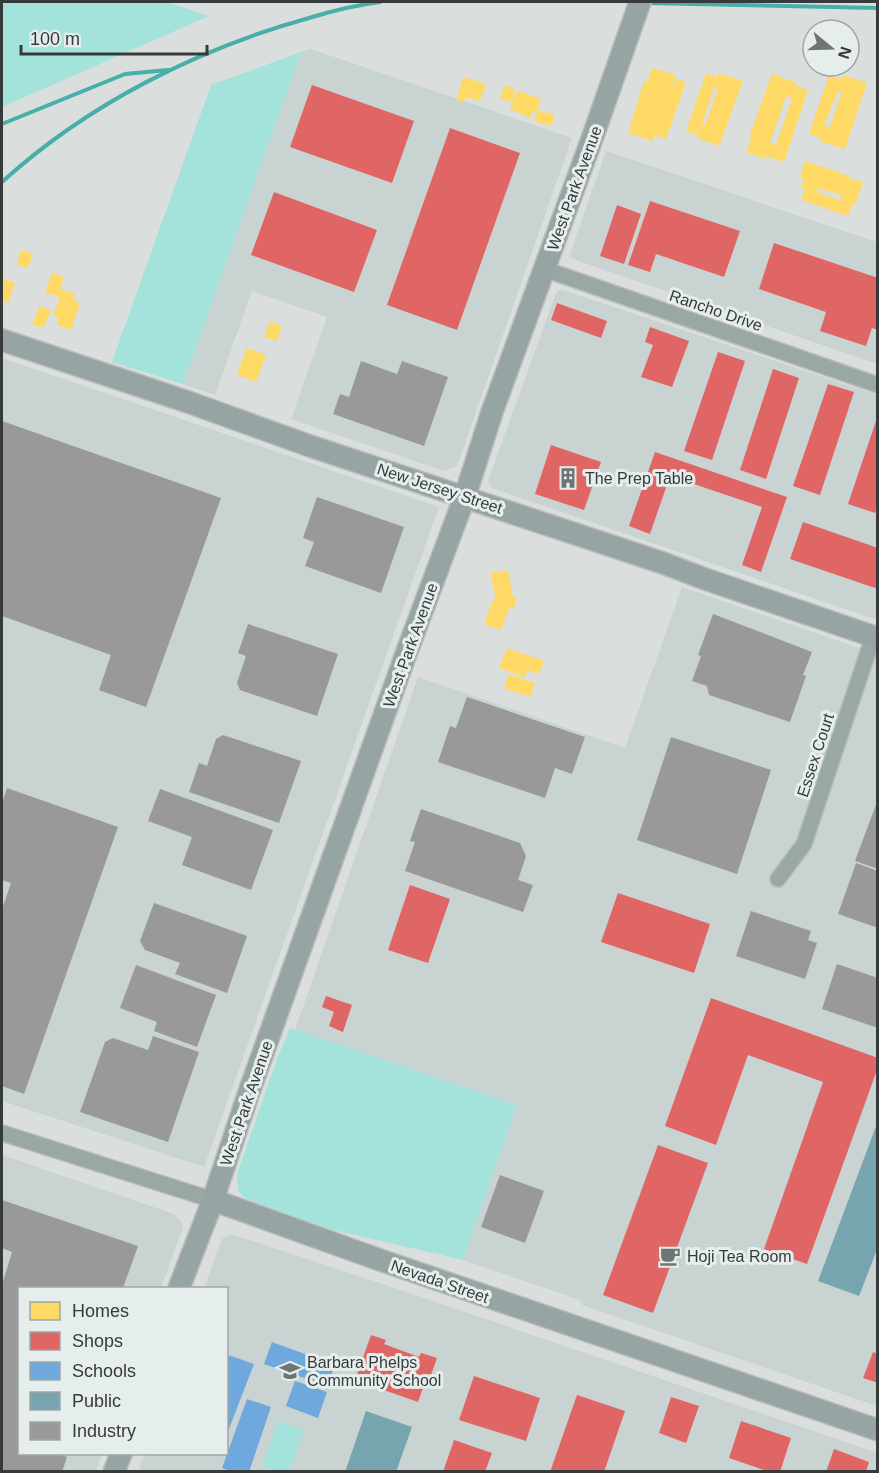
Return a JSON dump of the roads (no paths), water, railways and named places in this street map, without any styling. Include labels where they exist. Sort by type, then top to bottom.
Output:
[{"type":"street","name":"West Park Avenue","points":[[179,1287],[213,1200],[260,1060],[465,496],[495,405],[638,5]]},
{"type":"street","name":"Rancho Drive","points":[[544,269],[878,385]]},
{"type":"street","name":"New Jersey Street","points":[[2,340],[875,637]]},
{"type":"street","name":"Essex Court","points":[[778,879],[804,844],[875,637]]},
{"type":"street","name":"Nevada Street","points":[[2,1133],[213,1200],[391,1264],[878,1430]]},
{"type":"street","points":[[114,1472],[121,1455]]},
{"type":"waterway","points":[[2,182],[70,128],[107,104],[185,63],[267,31],[335,11],[380,2]]},
{"type":"waterway","points":[[647,3],[878,8]]},
{"type":"waterway","points":[[2,124],[125,74],[168,70]]},
{"type":"place","name":"The Prep Table","points":[[568,478]]},
{"type":"place","name":"Hoji Tea Room","points":[[670,1256]]},
{"type":"place","name":"Barbara Phelps Community School","points":[[290,1371]]}]
